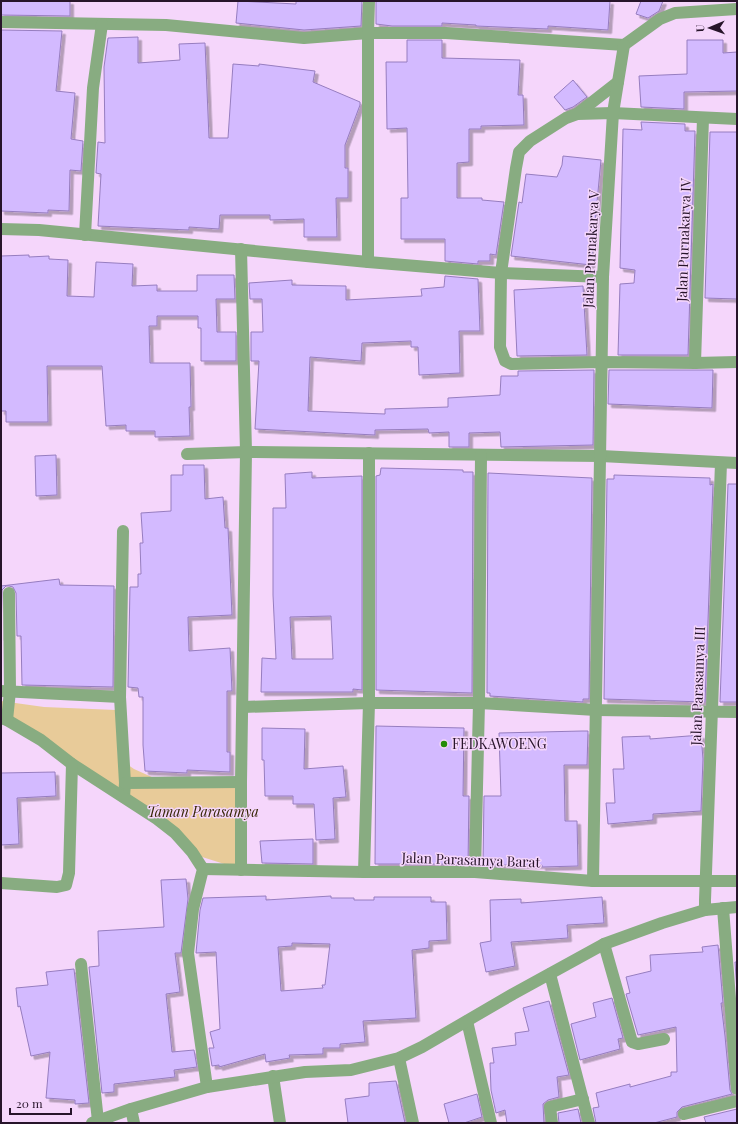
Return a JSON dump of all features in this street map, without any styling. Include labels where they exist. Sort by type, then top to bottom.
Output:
[{"type":"street","points":[[368,262],[369,1]]},
{"type":"street","points":[[1,22],[166,25],[304,38],[368,33],[446,33],[624,45],[660,19],[675,13],[737,9]]},
{"type":"street","points":[[85,235],[90,172],[93,88],[102,24]]},
{"type":"street","name":"Jalan Purnakarya V","points":[[593,881],[603,277],[613,113],[624,45]]},
{"type":"street","points":[[618,82],[577,114],[566,118],[530,141],[519,152],[501,274],[500,347],[505,361],[511,364],[737,362]]},
{"type":"street","points":[[577,114],[613,113],[737,119]]},
{"type":"street","name":"Jalan Purnakarya IV","points":[[695,363],[703,118]]},
{"type":"street","points":[[1,229],[39,230],[501,274],[603,277]]},
{"type":"street","points":[[241,249],[246,452],[241,870]]},
{"type":"street","points":[[187,454],[246,452],[601,456],[737,463]]},
{"type":"street","points":[[364,872],[369,703],[369,453]]},
{"type":"street","points":[[475,872],[479,703],[481,455]]},
{"type":"street","name":"Jalan Parasamya III","points":[[705,910],[721,463]]},
{"type":"street","points":[[123,531],[120,697],[125,783],[124,797]]},
{"type":"street","points":[[9,593],[4,719],[41,740],[72,764],[124,797],[175,833],[192,852],[203,869],[193,909],[188,953],[207,1087]]},
{"type":"street","points":[[5,691],[120,697]]},
{"type":"street","points":[[242,707],[369,703],[479,703],[596,710],[737,712]]},
{"type":"street","points":[[1,883],[57,887],[66,885],[69,873],[72,764]]},
{"type":"street","points":[[125,783],[241,782]]},
{"type":"street","name":"Jalan Parasamya Barat","points":[[203,869],[364,872],[475,872],[593,881],[737,881]]},
{"type":"street","points":[[81,964],[95,1122],[131,1109],[207,1087],[305,1072],[351,1070],[399,1058],[422,1047],[513,994],[604,944],[662,923],[705,910],[737,907]]},
{"type":"street","points":[[723,908],[737,1089]]},
{"type":"street","points":[[604,944],[632,1042],[638,1044],[664,1039]]},
{"type":"street","points":[[550,974],[589,1123]]},
{"type":"street","points":[[467,1021],[491,1123]]},
{"type":"street","points":[[399,1058],[414,1123]]},
{"type":"street","points":[[273,1076],[280,1123]]},
{"type":"street","points":[[552,1123],[550,1107],[583,1099]]},
{"type":"street","points":[[684,1114],[737,1101]]},
{"type":"street","points":[[131,1109],[134,1123]]},
{"type":"green space","name":"Taman Parasamya","points":[[1,701],[44,707],[116,710],[118,758],[134,769],[154,778],[236,779],[237,868],[199,856],[181,837],[1,716]]},
{"type":"building","points":[[1,1],[70,1],[70,16],[1,15]]},
{"type":"building","points":[[238,1],[296,4],[296,1],[362,1],[361,26],[304,30],[236,23]]},
{"type":"building","points":[[376,1],[610,1],[608,30],[548,26],[548,29],[476,26],[442,23],[442,26],[392,26],[376,24]]},
{"type":"building","points":[[641,1],[663,1],[659,11],[648,18],[636,14]]},
{"type":"building","points":[[1,30],[62,31],[56,91],[75,93],[71,139],[83,141],[81,171],[70,170],[69,211],[48,210],[48,213],[1,211]]},
{"type":"building","points":[[138,37],[138,63],[180,60],[179,44],[205,43],[209,138],[228,138],[233,64],[259,66],[259,64],[315,71],[313,82],[360,102],[345,145],[345,168],[348,168],[348,198],[336,198],[337,237],[304,237],[304,219],[270,220],[270,215],[220,215],[219,229],[189,227],[189,230],[98,226],[101,174],[96,173],[98,142],[105,143],[104,67],[108,38]]},
{"type":"building","points":[[407,40],[442,40],[442,58],[520,60],[518,95],[523,95],[524,125],[481,126],[481,129],[469,129],[469,162],[457,163],[457,198],[482,198],[482,200],[504,202],[496,255],[490,254],[490,261],[478,261],[478,264],[445,261],[445,239],[401,239],[401,198],[408,198],[407,128],[387,129],[386,62],[407,62]]},
{"type":"building","points":[[687,40],[723,40],[723,53],[737,52],[737,91],[684,92],[684,109],[641,107],[639,76],[687,74]]},
{"type":"building","points":[[573,80],[587,97],[573,107],[565,110],[554,97]]},
{"type":"building","points":[[641,122],[685,124],[685,131],[695,131],[688,355],[618,355],[620,284],[634,283],[635,270],[620,268],[623,129],[642,130]]},
{"type":"building","points":[[710,132],[737,132],[737,299],[705,298]]},
{"type":"building","points":[[563,156],[601,160],[591,265],[511,256],[519,202],[522,203],[526,174],[557,177],[562,165]]},
{"type":"building","points":[[29,255],[29,257],[49,256],[49,259],[68,260],[67,296],[94,297],[96,262],[133,264],[132,286],[157,285],[157,291],[197,291],[197,275],[234,275],[235,299],[216,299],[217,332],[236,332],[236,361],[201,361],[201,328],[198,328],[198,316],[157,316],[157,326],[149,326],[150,363],[190,363],[190,436],[155,437],[155,431],[126,431],[126,425],[106,426],[102,366],[47,366],[48,422],[6,422],[6,411],[1,411],[1,256]]},
{"type":"building","points":[[445,276],[478,279],[480,331],[459,331],[460,373],[419,375],[418,347],[411,347],[411,341],[362,343],[361,361],[310,357],[308,411],[385,414],[385,409],[448,407],[448,398],[500,395],[501,376],[518,376],[518,371],[594,370],[593,445],[501,447],[500,432],[469,433],[469,447],[449,447],[449,432],[429,433],[428,429],[375,430],[375,435],[255,429],[259,361],[251,361],[251,332],[263,332],[262,299],[250,299],[249,283],[292,280],[292,285],[346,286],[346,300],[422,296],[421,289],[444,287]]},
{"type":"building","points":[[583,286],[587,355],[517,356],[514,290]]},
{"type":"building","points":[[609,370],[713,370],[712,408],[608,404]]},
{"type":"building","points":[[56,455],[57,495],[36,496],[35,456]]},
{"type":"building","points":[[183,465],[204,465],[205,499],[223,497],[225,528],[228,528],[232,615],[188,617],[189,651],[230,648],[232,691],[227,691],[227,752],[230,752],[230,772],[187,770],[187,773],[145,771],[143,745],[143,697],[139,697],[138,688],[128,687],[130,587],[138,587],[138,574],[141,574],[140,543],[143,543],[141,513],[171,511],[171,475],[183,475]]},
{"type":"building","points":[[381,468],[463,470],[463,472],[473,472],[472,693],[376,690],[376,476],[380,475]]},
{"type":"building","points":[[312,472],[312,478],[362,476],[362,690],[353,689],[353,692],[261,692],[262,658],[276,659],[273,595],[273,508],[286,508],[285,474]],"holes":[[[331,616],[333,659],[292,659],[290,617]]]},
{"type":"building","points":[[488,473],[592,478],[589,699],[583,699],[583,702],[490,696],[490,693],[487,693]]},
{"type":"building","points":[[614,475],[710,478],[710,485],[713,484],[705,702],[604,699],[607,479],[614,479]]},
{"type":"building","points":[[728,484],[737,484],[737,702],[720,702]]},
{"type":"building","points":[[59,579],[60,585],[114,586],[113,687],[22,685],[21,636],[17,636],[16,593],[13,587],[9,586],[6,586],[2,590],[1,637],[1,586]]},
{"type":"building","points":[[376,726],[464,728],[463,796],[469,796],[468,864],[375,864]]},
{"type":"building","points":[[262,728],[305,729],[304,769],[343,766],[346,797],[333,798],[335,839],[316,840],[314,804],[293,804],[293,796],[265,796],[264,760],[262,760]]},
{"type":"building","points":[[588,731],[587,765],[564,765],[565,821],[577,821],[578,866],[542,867],[542,865],[483,865],[484,796],[501,796],[499,733]]},
{"type":"building","points":[[701,735],[703,759],[701,811],[653,814],[653,820],[608,824],[606,803],[615,803],[613,769],[624,769],[622,737],[650,736],[650,739]]},
{"type":"building","points":[[55,772],[56,796],[17,798],[19,844],[1,845],[1,773]]},
{"type":"building","points":[[313,839],[313,864],[262,863],[260,841]]},
{"type":"building","points":[[186,879],[188,899],[181,953],[175,953],[180,992],[166,994],[172,1052],[194,1050],[197,1067],[174,1070],[175,1077],[114,1084],[114,1092],[102,1093],[89,967],[99,966],[98,931],[164,927],[161,880]]},
{"type":"building","points":[[266,896],[266,900],[331,896],[331,898],[374,900],[374,897],[431,897],[431,902],[446,902],[447,940],[429,941],[429,948],[412,950],[416,1018],[363,1021],[365,1042],[340,1044],[340,1048],[323,1048],[323,1054],[289,1055],[290,1058],[266,1062],[265,1054],[219,1067],[219,1065],[212,1066],[209,1048],[214,1048],[210,1032],[220,1029],[216,952],[196,953],[200,910],[203,898]],"holes":[[[292,943],[330,944],[325,985],[322,985],[323,988],[281,991],[278,947],[292,946]]]},
{"type":"building","points":[[602,897],[604,923],[567,925],[568,938],[511,942],[515,966],[486,972],[480,943],[491,941],[490,900],[521,899],[521,903]]},
{"type":"building","points":[[718,945],[723,1003],[721,1003],[730,1090],[732,1094],[682,1107],[677,1112],[677,1117],[654,1123],[596,1123],[593,1108],[599,1107],[596,1093],[630,1084],[630,1087],[671,1076],[671,1072],[677,1072],[676,1027],[638,1035],[626,994],[630,993],[626,977],[651,971],[650,955],[703,952],[702,947]]},
{"type":"building","points":[[735,962],[737,962],[737,992]]},
{"type":"building","points":[[74,969],[89,1103],[75,1104],[75,1100],[46,1098],[50,1052],[31,1056],[20,1006],[18,1007],[16,988],[48,985],[46,972]]},
{"type":"building","points":[[612,998],[623,1038],[618,1039],[620,1049],[580,1060],[571,1024],[596,1017],[593,1003]]},
{"type":"building","points":[[549,1001],[569,1075],[557,1077],[559,1097],[548,1100],[543,1104],[544,1123],[507,1123],[505,1110],[496,1113],[491,1090],[490,1063],[494,1063],[492,1048],[516,1045],[515,1033],[529,1031],[523,1008]]},
{"type":"building","points":[[396,1081],[405,1123],[348,1123],[345,1099],[369,1096],[369,1083]]},
{"type":"building","points":[[477,1094],[482,1117],[464,1123],[449,1123],[444,1104]]},
{"type":"building","points":[[578,1109],[581,1123],[559,1123],[558,1113]]},
{"type":"building","points":[[737,1109],[737,1123],[706,1123],[704,1117]]},
{"type":"place","name":"FEDKAWOENG","points":[[444,744]]}]
